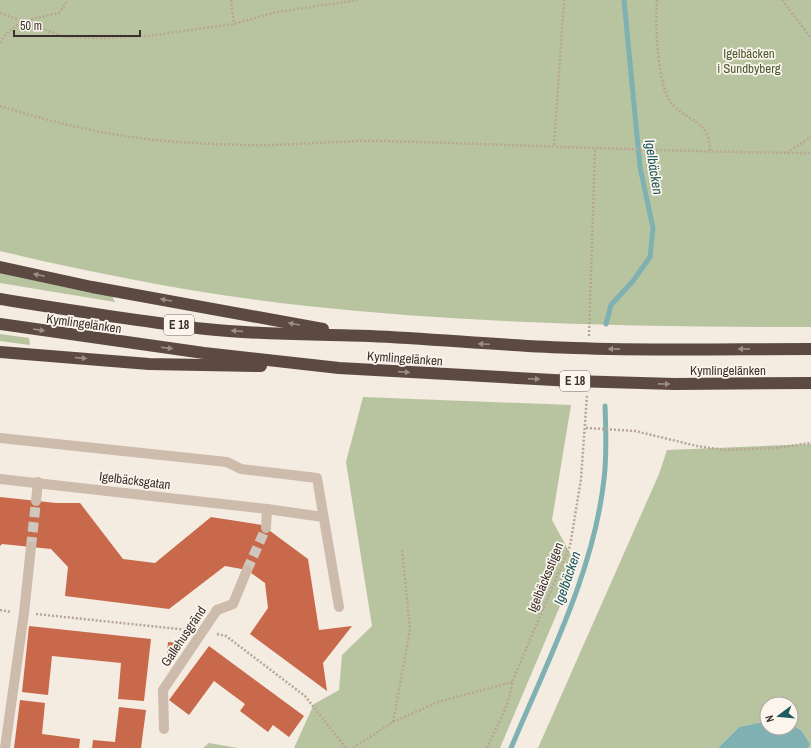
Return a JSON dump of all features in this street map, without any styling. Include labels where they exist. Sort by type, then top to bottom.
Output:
[{"type":"highway","points":[[0,267],[92,287],[364,336]]},
{"type":"highway","name":"Kymlingelänken","points":[[0,299],[86,313],[208,329],[281,334],[364,336],[479,344],[573,348],[674,350],[811,349]]},
{"type":"highway","name":"Kymlingelänken","points":[[0,324],[167,348],[365,370],[580,381],[785,384],[811,383]]},
{"type":"highway","points":[[0,352],[148,364],[339,368]]},
{"type":"street","points":[[0,438],[227,462],[241,469],[317,478],[339,607]]},
{"type":"street","name":"Igelbäcksgatan","points":[[0,479],[38,482],[323,517]]},
{"type":"street","points":[[36,501],[38,482]]},
{"type":"street","points":[[266,528],[267,509]]},
{"type":"street","points":[[5,748],[24,613],[31,547]]},
{"type":"street","name":"Gallehusgränd","points":[[164,729],[163,690],[217,610],[233,604],[248,570]]},
{"type":"path","points":[[0,43],[12,27],[24,22],[59,13],[68,0]]},
{"type":"path","points":[[231,0],[234,24]]},
{"type":"path","points":[[0,13],[65,37],[147,36],[234,24],[277,12],[358,0]]},
{"type":"path","points":[[554,145],[564,0]]},
{"type":"path","points":[[657,0],[655,18],[662,83],[672,104],[700,125],[709,138],[710,151]]},
{"type":"path","points":[[782,0],[811,38]]},
{"type":"path","points":[[0,106],[53,122],[118,135],[175,141],[247,145],[357,140],[554,145],[595,149],[811,153]]},
{"type":"path","points":[[786,153],[811,137]]},
{"type":"path","points":[[589,340],[595,149]]},
{"type":"path","name":"Igelbäcksstigen","points":[[487,748],[506,706],[511,691],[512,682],[570,546],[581,478],[586,428],[587,388]]},
{"type":"path","points":[[586,428],[617,429],[724,450],[775,448],[811,443]]},
{"type":"path","points":[[394,722],[410,630],[402,550]]},
{"type":"path","points":[[353,748],[394,722],[438,702],[512,682]]},
{"type":"green space","name":"Igelbäcken i Sundbyberg","points":[[0,0],[811,0],[811,327],[622,325],[496,321],[370,312],[307,306],[191,290],[114,276],[0,251]]},
{"type":"green space","points":[[0,272],[112,296],[115,302],[0,283]]},
{"type":"green space","points":[[0,334],[29,338],[30,345],[0,341]]},
{"type":"green space","points":[[363,397],[571,405],[552,520],[577,566],[500,748],[294,748],[314,704],[339,690],[342,655],[372,626],[346,462]]},
{"type":"green space","points":[[811,444],[811,748],[808,748],[810,744],[802,731],[799,729],[799,696],[759,696],[759,723],[739,727],[718,748],[538,748],[659,474],[667,450]]},
{"type":"green space","points":[[209,743],[238,748],[203,748]]},
{"type":"water","points":[[759,723],[759,736],[799,736],[799,729],[802,731],[810,744],[808,748],[718,748],[739,727]]},
{"type":"building","points":[[0,497],[56,503],[80,503],[123,559],[155,563],[211,517],[262,525],[308,559],[319,630],[352,626],[323,663],[327,691],[250,634],[268,608],[265,583],[247,570],[225,566],[169,609],[65,596],[68,567],[51,549],[2,544],[0,546]]},
{"type":"building","points":[[29,626],[151,639],[144,701],[118,699],[121,663],[52,656],[48,695],[22,692]]},
{"type":"building","points":[[168,642],[179,643],[178,655],[167,654]]},
{"type":"building","points":[[209,646],[304,716],[289,737],[273,725],[268,732],[240,711],[245,704],[214,681],[189,715],[169,700]]},
{"type":"building","points":[[20,700],[45,703],[42,734],[80,739],[79,748],[14,748]]},
{"type":"building","points":[[119,707],[146,710],[141,748],[92,748],[93,740],[115,742]]},
{"type":"waterway","name":"Igelbäcken","points":[[606,324],[611,305],[633,281],[650,257],[653,228],[640,167],[624,0]]},
{"type":"waterway","name":"Igelbäcken","points":[[511,748],[554,650],[580,582],[590,548],[599,514],[605,470],[605,406]]},
{"type":"tunnel","points":[[31,547],[36,501]]},
{"type":"tunnel","points":[[247,570],[266,528]]}]
